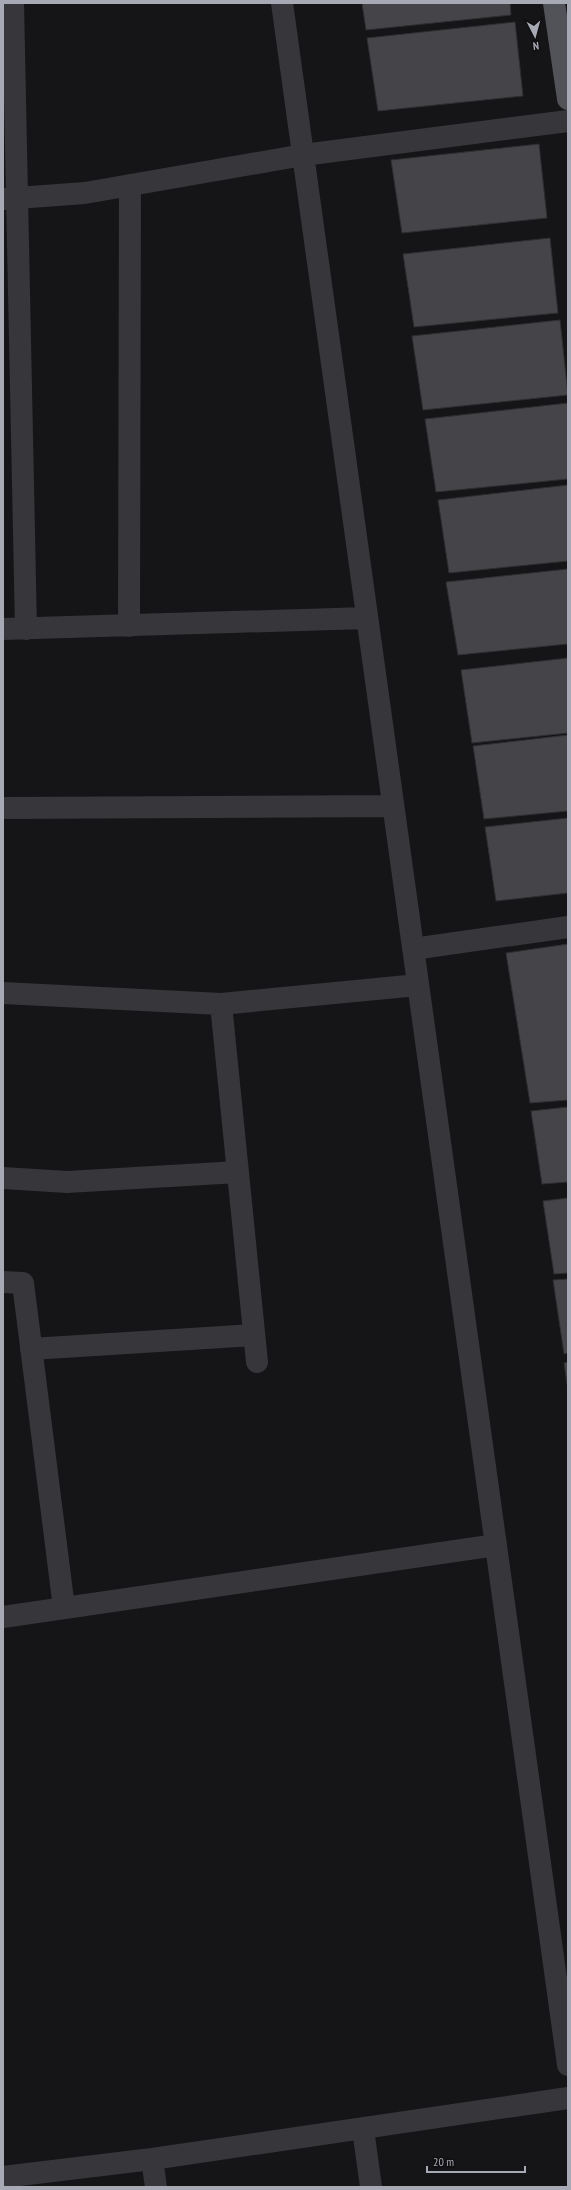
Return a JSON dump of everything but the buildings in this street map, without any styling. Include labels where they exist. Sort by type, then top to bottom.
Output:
[{"type":"main road","points":[[554,3],[568,99]]},
{"type":"street","points":[[13,3],[10,198],[26,629]]},
{"type":"street","points":[[282,3],[568,2065]]},
{"type":"street","points":[[10,198],[85,194],[303,155],[568,121]]},
{"type":"street","points":[[128,626],[130,185]]},
{"type":"street","points":[[3,629],[367,618]]},
{"type":"street","points":[[3,808],[393,806]]},
{"type":"street","points":[[413,950],[568,927]]},
{"type":"street","points":[[3,993],[221,1004],[418,985]]},
{"type":"street","points":[[221,1004],[257,1362]]},
{"type":"street","points":[[3,1178],[67,1182],[238,1172]]},
{"type":"street","points":[[3,1282],[23,1283],[64,1608]]},
{"type":"street","points":[[31,1349],[254,1335]]},
{"type":"street","points":[[3,1617],[496,1545]]},
{"type":"street","points":[[3,2176],[152,2159],[568,2098]]},
{"type":"street","points":[[363,2129],[371,2187]]},
{"type":"street","points":[[152,2159],[156,2187]]}]
